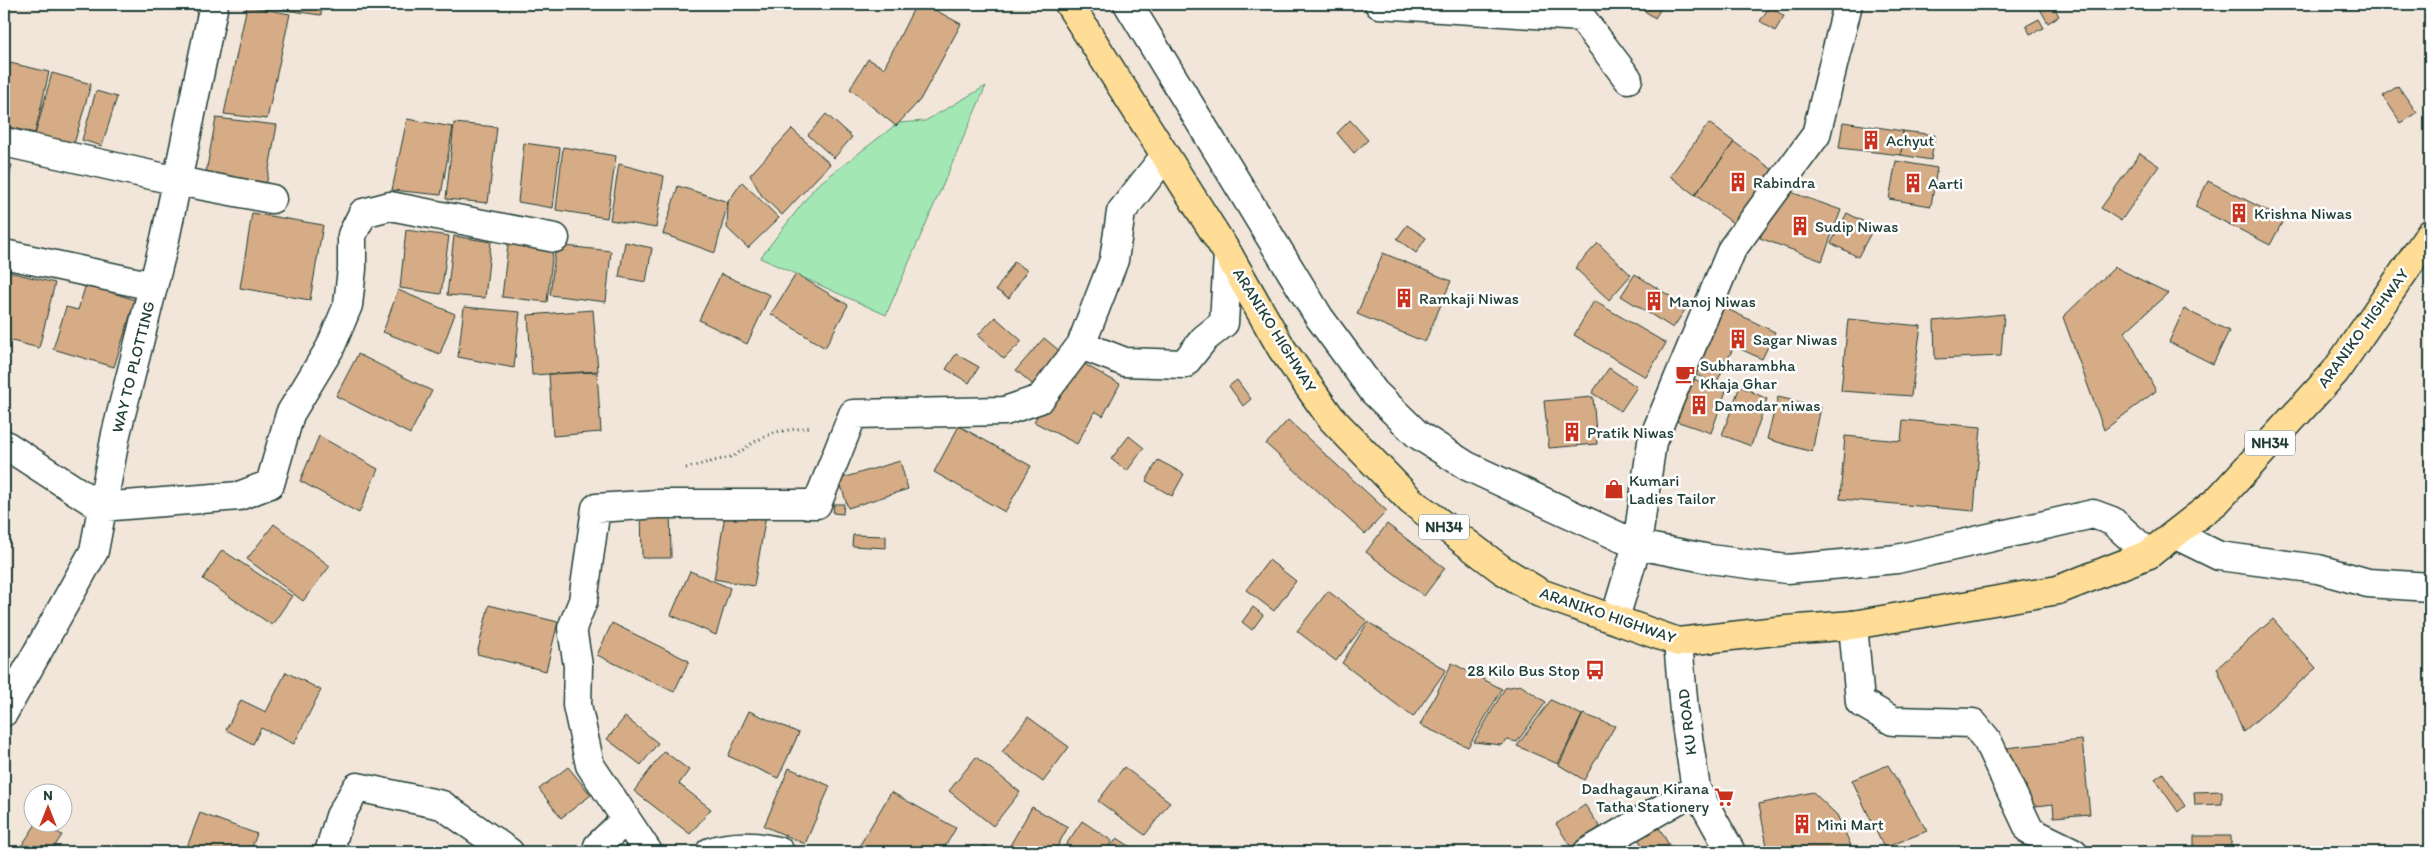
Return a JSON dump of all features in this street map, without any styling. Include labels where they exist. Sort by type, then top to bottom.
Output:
[{"type":"highway","name":"ARANIKO HIGHWAY","points":[[1069,4],[1228,254],[1282,349],[1332,418],[1411,501],[1501,569],[1540,593],[1615,618],[1678,642],[1786,630],[1853,625],[2058,590],[2149,554],[2176,535],[2217,501],[2335,372],[2430,234]]},
{"type":"street","name":"WAY TO PLOTTING","points":[[4,712],[94,551],[116,434],[178,182],[214,4]]},
{"type":"street","points":[[1128,4],[1319,317],[1374,392],[1417,434],[1467,466],[1637,545],[1710,560],[1787,570],[1897,560],[2094,514],[2112,521],[2149,554]]},
{"type":"street","points":[[1379,4],[1581,17],[1628,79]]},
{"type":"street","points":[[1615,618],[1637,545],[1652,442],[1732,249],[1816,134],[1848,4]]},
{"type":"street","points":[[4,142],[178,182],[272,199]]},
{"type":"street","points":[[648,852],[590,765],[577,705],[578,666],[572,628],[583,601],[596,508],[659,504],[817,504],[853,414],[1005,410],[1040,399],[1081,346],[1114,260],[1121,212],[1165,156]]},
{"type":"street","points":[[4,444],[101,507],[239,496],[270,484],[290,414],[330,348],[348,305],[352,269],[352,235],[363,213],[390,206],[555,238]]},
{"type":"street","points":[[4,254],[153,286]]},
{"type":"street","points":[[1081,346],[1125,362],[1184,364],[1204,339],[1224,323],[1228,254]]},
{"type":"street","points":[[2176,535],[2219,556],[2318,570],[2368,583],[2430,587]]},
{"type":"street","points":[[1853,625],[1860,702],[1893,721],[1973,723],[1987,740],[2030,831],[2073,852]]},
{"type":"street","name":"KU ROAD","points":[[1678,642],[1684,711],[1696,788],[1731,852]]},
{"type":"street","points":[[329,852],[340,816],[357,787],[442,805],[508,852]]},
{"type":"street","points":[[1588,852],[1696,788]]},
{"type":"street","points":[[603,852],[598,846],[625,820]]},
{"type":"street","points":[[710,852],[722,848],[765,847],[780,852]]},
{"type":"path","points":[[681,469],[734,456],[754,442],[775,432],[814,427]]},
{"type":"green space","points":[[986,86],[886,315],[760,258],[816,186],[898,123],[925,121]]},
{"type":"building","points":[[240,4],[322,4],[321,15]]},
{"type":"building","points":[[916,4],[924,4],[961,24],[920,100],[896,126],[850,89],[868,59],[884,68]]},
{"type":"building","points":[[1634,4],[1664,4],[1655,18]]},
{"type":"building","points":[[2052,4],[2059,16],[2048,23],[2040,9]]},
{"type":"building","points":[[247,6],[290,14],[267,119],[224,114]]},
{"type":"building","points":[[1770,6],[1784,16],[1775,31],[1760,21]]},
{"type":"building","points":[[2039,19],[2044,28],[2030,34],[2026,26]]},
{"type":"building","points":[[10,63],[49,72],[35,133],[4,126],[4,89]]},
{"type":"building","points":[[52,73],[91,84],[74,144],[35,135]]},
{"type":"building","points":[[2398,86],[2417,113],[2401,123],[2383,96]]},
{"type":"building","points":[[96,91],[117,97],[102,146],[82,140]]},
{"type":"building","points":[[826,114],[852,137],[834,158],[808,135]]},
{"type":"building","points":[[216,118],[277,125],[266,186],[205,178]]},
{"type":"building","points":[[407,119],[453,127],[441,195],[392,190]]},
{"type":"building","points":[[1350,120],[1368,140],[1354,153],[1337,133]]},
{"type":"building","name":"Achyut","points":[[1843,122],[1903,131],[1901,155],[1839,148]]},
{"type":"building","points":[[454,123],[497,127],[488,203],[446,199]]},
{"type":"building","points":[[1709,123],[1734,142],[1695,195],[1670,176]]},
{"type":"building","points":[[792,129],[830,164],[782,215],[762,196],[750,175]]},
{"type":"building","points":[[1903,131],[1935,135],[1931,160],[1901,155]]},
{"type":"building","name":"Rabindra","points":[[1734,142],[1777,173],[1737,226],[1695,195]]},
{"type":"building","points":[[524,143],[560,148],[553,208],[518,202]]},
{"type":"building","points":[[563,147],[616,156],[607,218],[556,210]]},
{"type":"building","points":[[2140,153],[2159,166],[2121,221],[2101,208]]},
{"type":"building","name":"Aarti","points":[[1896,161],[1937,168],[1931,206],[1889,199]]},
{"type":"building","points":[[4,163],[12,165],[4,197]]},
{"type":"building","points":[[619,164],[664,176],[656,228],[610,220]]},
{"type":"building","name":"Krishna Niwas","points":[[2208,181],[2284,219],[2270,245],[2195,207]]},
{"type":"building","points":[[742,182],[779,218],[748,248],[727,228],[728,202]]},
{"type":"building","points":[[678,186],[728,202],[715,253],[663,234]]},
{"type":"building","name":"Sudip Niwas","points":[[1785,190],[1841,210],[1822,261],[1760,238],[1770,212],[1776,214]]},
{"type":"building","points":[[252,213],[323,225],[310,300],[240,288]]},
{"type":"building","points":[[1847,213],[1874,227],[1858,257],[1831,243]]},
{"type":"building","points":[[1407,225],[1426,238],[1416,253],[1397,239]]},
{"type":"building","points":[[406,230],[449,236],[441,294],[400,288]]},
{"type":"building","points":[[454,236],[491,242],[485,298],[447,295]]},
{"type":"building","points":[[509,236],[554,241],[547,302],[502,297]]},
{"type":"building","points":[[625,242],[652,248],[646,282],[619,277]]},
{"type":"building","points":[[1598,243],[1631,275],[1609,300],[1575,268]]},
{"type":"building","points":[[556,245],[611,251],[606,302],[550,295]]},
{"type":"building","name":"Ramkaji Niwas","points":[[1383,253],[1451,281],[1425,342],[1357,314]]},
{"type":"building","points":[[1014,262],[1027,270],[1009,298],[996,290]]},
{"type":"building","points":[[2115,267],[2168,293],[2125,332],[2156,391],[2104,430],[2063,317]]},
{"type":"building","points":[[9,272],[55,283],[39,348],[4,339],[4,295]]},
{"type":"building","points":[[721,274],[770,295],[747,344],[699,320]]},
{"type":"building","points":[[796,274],[848,305],[825,348],[771,314]]},
{"type":"building","name":"Manoj Niwas","points":[[1635,274],[1687,307],[1673,328],[1621,296]]},
{"type":"building","points":[[86,284],[135,300],[114,367],[53,349],[66,307],[78,310]]},
{"type":"building","points":[[398,290],[455,314],[440,354],[383,332]]},
{"type":"building","points":[[1594,301],[1666,343],[1646,377],[1574,335]]},
{"type":"building","name":"Sagar Niwas","points":[[1719,305],[1775,332],[1762,359],[1734,346],[1716,384],[1688,371]]},
{"type":"building","points":[[464,307],[520,312],[514,368],[458,357]]},
{"type":"building","points":[[2184,309],[2229,331],[2213,364],[2169,342]]},
{"type":"building","points":[[593,310],[598,371],[532,375],[528,315]]},
{"type":"building","points":[[2004,314],[2001,356],[1935,359],[1934,321]]},
{"type":"building","points":[[995,317],[1022,341],[1004,359],[978,335]]},
{"type":"building","points":[[1848,319],[1921,326],[1911,396],[1841,391]]},
{"type":"building","points":[[1044,338],[1067,357],[1039,390],[1016,370]]},
{"type":"building","points":[[358,354],[432,391],[410,434],[336,396]]},
{"type":"building","points":[[956,354],[979,367],[969,383],[946,369]]},
{"type":"building","points":[[1075,359],[1120,384],[1103,416],[1095,411],[1077,444],[1034,422],[1052,389]]},
{"type":"building","points":[[1609,368],[1637,387],[1621,411],[1592,393]]},
{"type":"building","points":[[597,372],[601,432],[553,436],[549,374]]},
{"type":"building","name":"Damodar niwas","points":[[1688,377],[1726,391],[1711,433],[1673,420]]},
{"type":"building","points":[[1237,380],[1251,399],[1243,406],[1229,386]]},
{"type":"building","points":[[1740,386],[1767,399],[1751,446],[1722,435]]},
{"type":"building","name":"Pratik Niwas","points":[[1593,397],[1597,444],[1549,448],[1544,401]]},
{"type":"building","points":[[1778,397],[1821,407],[1812,452],[1767,439]]},
{"type":"building","points":[[1288,420],[1387,511],[1365,534],[1266,444]]},
{"type":"building","points":[[1903,420],[1981,427],[1974,511],[1840,499],[1845,436],[1901,441]]},
{"type":"building","points":[[959,426],[1031,466],[1005,512],[934,472]]},
{"type":"building","points":[[319,436],[378,469],[359,513],[300,481]]},
{"type":"building","points":[[1129,436],[1144,448],[1127,471],[1111,459]]},
{"type":"building","points":[[1158,460],[1184,474],[1172,496],[1146,481]]},
{"type":"building","points":[[900,461],[908,489],[848,508],[839,479]]},
{"type":"building","points":[[727,504],[767,509],[754,586],[714,579]]},
{"type":"building","points":[[834,504],[844,504],[843,514],[833,513]]},
{"type":"building","points":[[670,505],[671,558],[642,558],[641,506]]},
{"type":"building","points":[[274,524],[330,566],[303,601],[247,559]]},
{"type":"building","points":[[1387,524],[1445,568],[1424,596],[1366,552]]},
{"type":"building","points":[[853,535],[886,536],[886,548],[852,546]]},
{"type":"building","points":[[222,550],[292,596],[272,625],[203,579]]},
{"type":"building","points":[[1269,560],[1296,581],[1274,611],[1246,590]]},
{"type":"building","points":[[690,571],[730,588],[716,635],[671,615]]},
{"type":"building","points":[[1328,591],[1367,621],[1336,661],[1297,631]]},
{"type":"building","points":[[489,605],[558,622],[546,671],[477,654]]},
{"type":"building","points":[[1253,607],[1263,615],[1252,630],[1242,622]]},
{"type":"building","points":[[2273,619],[2316,668],[2243,732],[2217,668]]},
{"type":"building","points":[[1368,622],[1446,670],[1413,717],[1342,663]]},
{"type":"building","points":[[612,623],[689,661],[674,692],[597,655]]},
{"type":"building","points":[[1452,663],[1502,689],[1468,747],[1420,725]]},
{"type":"building","points":[[286,672],[321,690],[294,744],[261,728],[253,744],[226,730],[241,700],[266,712]]},
{"type":"building","points":[[1520,685],[1546,702],[1517,742],[1508,740],[1501,745],[1474,742],[1505,688]]},
{"type":"building","points":[[1551,700],[1582,715],[1558,764],[1517,746]]},
{"type":"building","points":[[749,711],[799,733],[778,778],[728,756]]},
{"type":"building","points":[[1583,714],[1615,726],[1584,780],[1559,765]]},
{"type":"building","points":[[625,717],[658,743],[641,765],[607,739]]},
{"type":"building","points":[[1028,717],[1069,747],[1043,782],[1002,752]]},
{"type":"building","points":[[2082,740],[2090,814],[2054,817],[2053,804],[2028,807],[2026,785],[2009,787],[2005,748]]},
{"type":"building","points":[[664,751],[689,770],[679,784],[711,809],[690,834],[634,791]]},
{"type":"building","points":[[976,757],[1020,792],[993,826],[949,791]]},
{"type":"building","points":[[1888,765],[1927,831],[1884,848],[1852,780]]},
{"type":"building","points":[[568,767],[591,795],[561,818],[539,789]]},
{"type":"building","points":[[1124,767],[1170,802],[1145,835],[1098,801]]},
{"type":"building","points":[[789,768],[830,786],[805,844],[764,826]]},
{"type":"building","points":[[2163,773],[2185,806],[2178,812],[2155,779]]},
{"type":"building","points":[[2222,791],[2222,804],[2195,805],[2194,792]]},
{"type":"building","points":[[891,792],[956,828],[942,852],[874,852],[860,845]]},
{"type":"building","name":"Mini Mart","points":[[1813,792],[1837,815],[1854,852],[1768,852],[1759,804]]},
{"type":"building","points":[[1585,805],[1600,827],[1571,847],[1556,824]]},
{"type":"building","points":[[1032,807],[1068,827],[1054,852],[1013,852],[1008,849]]},
{"type":"building","points":[[200,813],[257,834],[250,852],[185,852]]},
{"type":"building","points":[[1082,821],[1112,841],[1105,852],[1061,852]]},
{"type":"building","points":[[1657,824],[1673,852],[1633,852],[1643,847],[1636,835]]},
{"type":"building","points":[[29,834],[62,835],[51,852],[27,852],[20,848]]},
{"type":"building","points":[[2194,836],[2231,836],[2231,850],[2194,850]]},
{"type":"building","points":[[1117,838],[1139,852],[1107,852]]},
{"type":"building","points":[[984,845],[996,852],[979,852]]},
{"type":"place","name":"Achyut","points":[[1871,140]]},
{"type":"place","name":"Rabindra","points":[[1738,182]]},
{"type":"place","name":"Aarti","points":[[1913,183]]},
{"type":"place","name":"Krishna Niwas","points":[[2239,213]]},
{"type":"place","name":"Sudip Niwas","points":[[1800,226]]},
{"type":"place","name":"Ramkaji Niwas","points":[[1404,298]]},
{"type":"place","name":"Manoj Niwas","points":[[1654,301]]},
{"type":"place","name":"Sagar Niwas","points":[[1738,339]]},
{"type":"place","name":"Subharambha Khaja Ghar","points":[[1685,374]]},
{"type":"place","name":"Damodar niwas","points":[[1699,405]]},
{"type":"place","name":"Pratik Niwas","points":[[1572,432]]},
{"type":"place","name":"Kumari Ladies Tailor","points":[[1614,489]]},
{"type":"place","name":"28 Kilo Bus Stop","points":[[1595,670]]},
{"type":"place","name":"Dadhagaun Kirana Tatha Stationery","points":[[1724,797]]},
{"type":"place","name":"Mini Mart","points":[[1802,824]]}]
